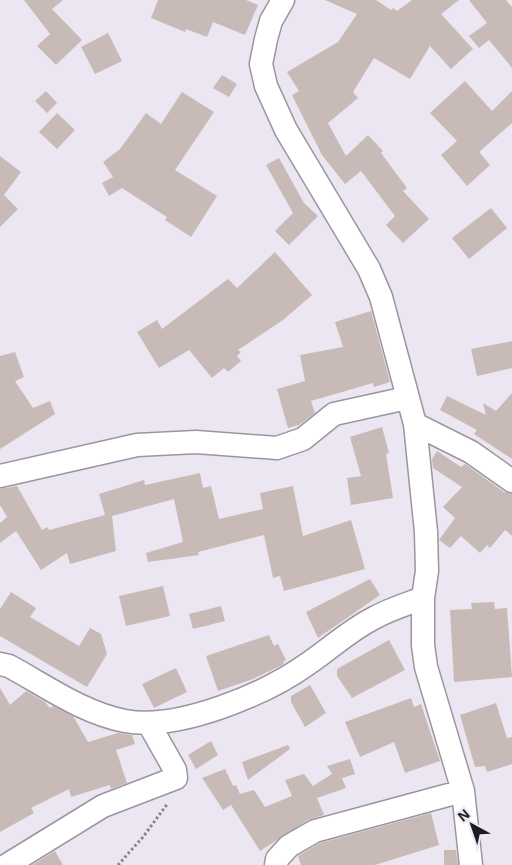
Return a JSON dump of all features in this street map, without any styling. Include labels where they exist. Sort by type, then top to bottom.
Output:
[{"type":"street","points":[[283,0],[271,21],[261,64],[266,86],[286,130],[369,269],[381,296],[415,424],[426,532],[427,571],[424,598],[426,667],[464,791],[471,865]]},
{"type":"street","points":[[0,476],[137,445],[196,442],[277,448],[303,439],[334,414],[407,398]]},
{"type":"street","points":[[415,424],[471,452],[512,481]]},
{"type":"street","points":[[0,664],[9,666],[98,714],[124,721],[149,724],[172,721],[237,701],[273,685],[308,664],[346,635],[375,617],[424,598]]},
{"type":"street","points":[[7,865],[103,806],[176,778],[175,770],[149,724]]},
{"type":"street","points":[[276,865],[277,859],[290,846],[314,831],[464,791]]},
{"type":"path","points":[[118,865],[166,808],[173,794],[176,778]]},
{"type":"building","points":[[24,0],[63,0],[52,9],[82,40],[56,65],[37,46],[50,34]]},
{"type":"building","points":[[158,0],[246,0],[258,5],[245,35],[213,22],[207,37],[186,29],[185,32],[151,18]]},
{"type":"building","points":[[325,0],[376,0],[391,10],[393,8],[397,11],[412,0],[459,0],[441,14],[473,49],[451,69],[430,46],[410,79],[374,58],[353,92],[358,98],[328,123],[346,156],[368,135],[383,151],[381,153],[407,188],[403,191],[429,219],[403,243],[386,225],[395,216],[361,171],[345,184],[322,155],[292,95],[299,91],[287,72],[338,42],[357,14]]},
{"type":"building","points":[[469,0],[506,0],[512,7],[512,68],[489,40],[479,48],[469,36],[487,23]]},
{"type":"building","points":[[108,33],[122,61],[95,74],[81,47]]},
{"type":"building","points":[[222,75],[237,84],[229,97],[213,88]]},
{"type":"building","points":[[465,81],[492,111],[512,91],[512,123],[479,152],[490,165],[467,186],[441,155],[457,141],[430,113]]},
{"type":"building","points":[[46,91],[57,103],[47,113],[35,101]]},
{"type":"building","points":[[182,92],[214,112],[175,170],[217,196],[191,237],[165,220],[167,217],[122,188],[109,196],[102,183],[113,177],[103,162],[120,149],[146,113],[161,124]]},
{"type":"building","points":[[57,113],[75,130],[57,149],[39,132]]},
{"type":"building","points":[[0,156],[21,172],[4,195],[18,209],[0,227]]},
{"type":"building","points":[[279,158],[304,203],[318,216],[289,245],[275,231],[293,213],[266,165]]},
{"type":"building","points":[[491,208],[507,228],[469,259],[452,238]]},
{"type":"building","points":[[275,252],[312,295],[283,320],[238,350],[241,352],[237,356],[241,361],[228,372],[224,368],[212,378],[189,350],[159,368],[137,332],[157,320],[162,329],[228,279],[237,288]]},
{"type":"building","points":[[371,311],[390,382],[374,387],[373,383],[311,401],[315,413],[299,425],[288,428],[277,389],[305,381],[300,355],[343,347],[335,322]]},
{"type":"building","points":[[512,341],[512,368],[477,376],[471,349]]},
{"type":"building","points":[[15,352],[24,377],[15,381],[33,408],[50,401],[55,414],[0,449],[0,356]]},
{"type":"building","points":[[512,393],[512,459],[474,434],[477,430],[440,410],[447,396],[486,415],[483,403],[496,411]]},
{"type":"building","points":[[382,427],[389,453],[386,454],[393,498],[351,505],[347,478],[361,476],[350,437]]},
{"type":"building","points":[[437,451],[461,467],[465,464],[504,492],[512,494],[512,536],[505,530],[490,548],[487,545],[480,553],[461,536],[450,548],[439,540],[455,518],[443,507],[462,487],[433,468],[432,459]]},
{"type":"building","points":[[200,473],[203,488],[211,486],[219,519],[263,509],[260,493],[293,486],[303,536],[351,520],[365,569],[284,591],[280,576],[273,578],[264,535],[198,552],[199,555],[148,562],[146,553],[183,542],[174,499],[112,516],[116,551],[70,564],[67,553],[41,570],[16,531],[0,543],[0,523],[7,517],[0,505],[0,489],[17,486],[42,530],[47,527],[49,530],[105,515],[99,494],[144,480],[145,485]]},
{"type":"building","points":[[370,579],[380,595],[318,638],[306,612]]},
{"type":"building","points":[[163,586],[170,616],[126,626],[119,596]]},
{"type":"building","points":[[11,592],[36,608],[30,617],[79,646],[90,628],[101,634],[107,654],[87,687],[0,636],[0,609]]},
{"type":"building","points":[[494,602],[495,609],[507,608],[512,677],[454,682],[450,610],[472,609],[471,603]]},
{"type":"building","points":[[221,606],[225,621],[193,629],[189,614]]},
{"type":"building","points":[[269,635],[274,646],[278,644],[286,660],[283,662],[284,664],[253,679],[218,691],[206,656]]},
{"type":"building","points":[[389,640],[405,670],[352,698],[337,676],[337,669]]},
{"type":"building","points":[[176,668],[187,692],[154,708],[142,684]]},
{"type":"building","points":[[310,685],[326,713],[305,727],[291,702],[291,696]]},
{"type":"building","points":[[0,688],[10,705],[26,691],[45,702],[50,708],[53,706],[73,716],[88,742],[118,733],[132,735],[135,744],[116,750],[127,783],[111,789],[110,785],[71,797],[69,789],[31,808],[34,813],[0,832]]},
{"type":"building","points":[[411,698],[414,707],[421,704],[440,761],[405,773],[394,742],[360,757],[345,722]]},
{"type":"building","points":[[496,703],[507,738],[512,737],[512,764],[487,772],[485,766],[475,767],[460,715]]},
{"type":"building","points":[[211,741],[218,755],[196,769],[188,755]]},
{"type":"building","points":[[288,745],[290,749],[248,780],[242,762]]},
{"type":"building","points":[[350,759],[355,774],[342,778],[346,788],[317,798],[324,815],[308,820],[260,851],[231,805],[223,810],[202,778],[225,769],[233,786],[236,785],[240,794],[254,790],[265,807],[292,796],[285,780],[304,774],[313,786],[332,774],[327,766]]},
{"type":"building","points":[[431,813],[439,845],[375,865],[301,865],[298,856],[320,843]]},
{"type":"building","points":[[444,850],[456,850],[458,865],[444,865]]},
{"type":"building","points":[[55,851],[63,865],[32,865]]}]
